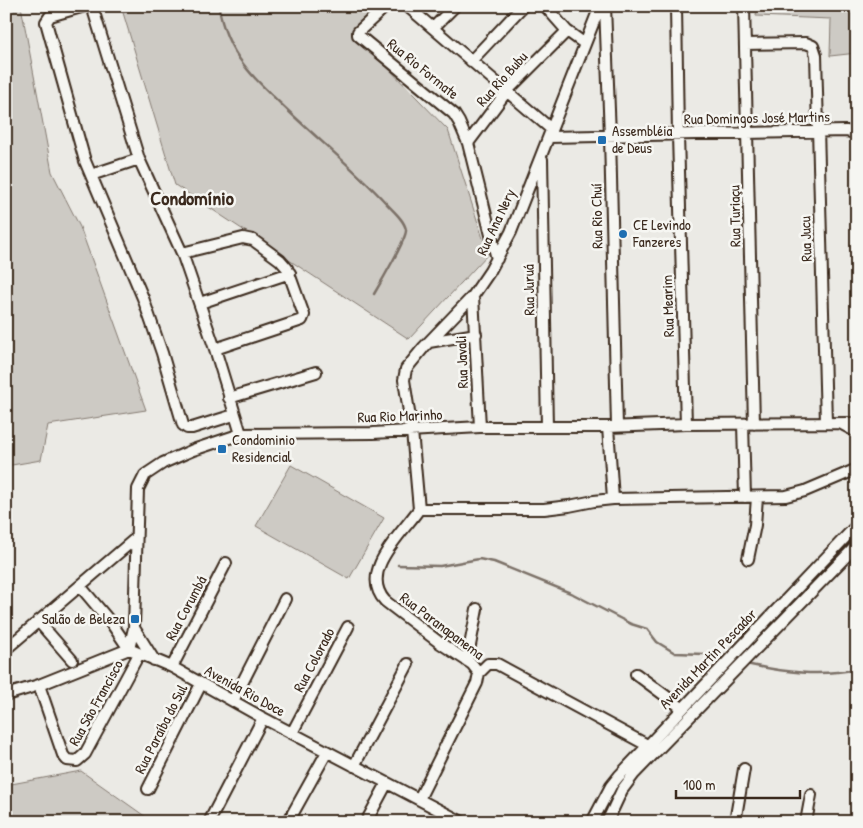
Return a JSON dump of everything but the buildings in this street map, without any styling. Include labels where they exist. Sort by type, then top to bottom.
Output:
[{"type":"street","points":[[85,6],[50,16],[46,22],[85,161],[150,315],[183,425],[187,428],[192,428],[234,415]]},
{"type":"street","points":[[92,6],[139,159],[182,253],[215,349],[241,434]]},
{"type":"street","name":"Rua Rio Formate","points":[[386,6],[358,32],[358,35],[454,114],[459,122],[468,148]]},
{"type":"street","points":[[407,6],[507,91],[550,133]]},
{"type":"street","points":[[432,28],[455,6]]},
{"type":"street","points":[[471,61],[523,6]]},
{"type":"street","points":[[545,6],[568,31],[585,44]]},
{"type":"street","name":"Rua Ana Nery","points":[[419,509],[412,432],[404,376],[406,369],[473,296],[511,232],[600,6]]},
{"type":"street","name":"Rua Rio Chuí","points":[[605,6],[610,136],[613,499]]},
{"type":"street","name":"Rua Mearim","points":[[676,6],[686,424]]},
{"type":"street","name":"Rua Turiaçu","points":[[744,6],[754,424]]},
{"type":"street","name":"Rua Rio Bubu","points":[[468,148],[507,91],[568,31]]},
{"type":"street","name":"Rua Jucu","points":[[745,44],[806,42],[812,46],[816,55],[826,422]]},
{"type":"street","name":"Rua Domingos José Martins","points":[[550,133],[610,136],[818,133],[851,132],[857,129]]},
{"type":"street","points":[[468,148],[496,259]]},
{"type":"street","name":"Rua Juruá","points":[[542,154],[547,427]]},
{"type":"street","points":[[91,175],[139,159]]},
{"type":"street","points":[[182,253],[247,238],[280,260],[290,273],[304,315],[302,320],[215,349]]},
{"type":"street","points":[[200,303],[290,273]]},
{"type":"street","name":"Rua Javali","points":[[473,296],[480,427]]},
{"type":"street","points":[[429,342],[476,334]]},
{"type":"street","points":[[229,398],[316,372]]},
{"type":"street","name":"Rua Rio Marinho","points":[[129,649],[134,628],[138,489],[145,475],[175,457],[241,434],[412,432],[480,427],[857,423]]},
{"type":"street","points":[[743,424],[745,497]]},
{"type":"street","name":"Rua Rio Marinho","points":[[841,424],[857,432]]},
{"type":"street","points":[[419,509],[544,510],[594,500],[757,497],[794,494],[855,473]]},
{"type":"street","points":[[748,559],[754,531],[757,497]]},
{"type":"street","name":"Rua Paranapanema","points":[[419,509],[388,549],[378,566],[376,576],[378,592],[385,601],[475,667],[479,673],[477,682],[419,799]]},
{"type":"street","name":"Avenida Martin Pescador","points":[[592,822],[614,782],[857,525]]},
{"type":"street","points":[[6,650],[136,538]]},
{"type":"street","name":"Avenida Martin Pescador","points":[[606,822],[622,790],[634,774],[857,545]]},
{"type":"street","name":"Rua Corumbá","points":[[172,668],[226,563]]},
{"type":"street","points":[[6,695],[129,649],[112,624],[80,586]]},
{"type":"street","points":[[233,701],[285,599]]},
{"type":"street","points":[[467,661],[477,609]]},
{"type":"street","points":[[38,621],[72,660]]},
{"type":"street","name":"Rua Colorado","points":[[292,734],[348,627]]},
{"type":"street","points":[[134,628],[154,660]]},
{"type":"street","name":"Avenida Rio Doce","points":[[129,649],[172,668],[292,734],[419,799],[448,818],[462,822]]},
{"type":"street","name":"Rua São Francisco","points":[[39,684],[61,752],[67,760],[74,762],[85,754],[139,654]]},
{"type":"street","points":[[354,766],[408,664]]},
{"type":"street","points":[[479,673],[488,664],[497,664],[647,746]]},
{"type":"street","points":[[636,674],[682,708]]},
{"type":"street","name":"Rua Paraíba do Sul","points":[[148,788],[201,684]]},
{"type":"street","points":[[209,822],[263,718]]},
{"type":"street","points":[[288,822],[327,752]]},
{"type":"street","points":[[735,822],[744,769]]},
{"type":"street","points":[[366,822],[387,782]]},
{"type":"street","points":[[806,822],[811,795]]},
{"type":"shaded area","points":[[6,6],[21,6],[52,172],[80,227],[146,410],[48,425],[41,460],[6,466]]},
{"type":"shaded area","points":[[121,6],[380,6],[354,33],[448,130],[488,254],[409,339],[175,185]]},
{"type":"shaded area","points":[[757,6],[857,6],[857,53],[830,56],[831,19],[756,16]]},
{"type":"shaded area","points":[[291,465],[384,518],[349,579],[256,526]]},
{"type":"shaded area","points":[[81,771],[153,822],[6,822],[6,785]]},
{"type":"waterway","points":[[219,6],[224,29],[231,45],[252,75],[360,177],[395,212],[405,226],[406,230],[402,242],[374,294]]},
{"type":"waterway","points":[[398,565],[440,566],[479,559],[494,562],[573,594],[631,624],[647,629],[657,642],[675,653],[704,654],[721,658]]},
{"type":"waterway","points":[[746,664],[815,673],[857,669]]},
{"type":"place","name":"Assembléia de Deus","points":[[602,140]]},
{"type":"place","name":"CE Levindo Fanzeres","points":[[623,234]]},
{"type":"place","name":"Condominio Residencial","points":[[222,449]]},
{"type":"place","name":"Salão de Beleza","points":[[135,619]]},
{"type":"district","name":"Condomínio","points":[[192,198]]}]
